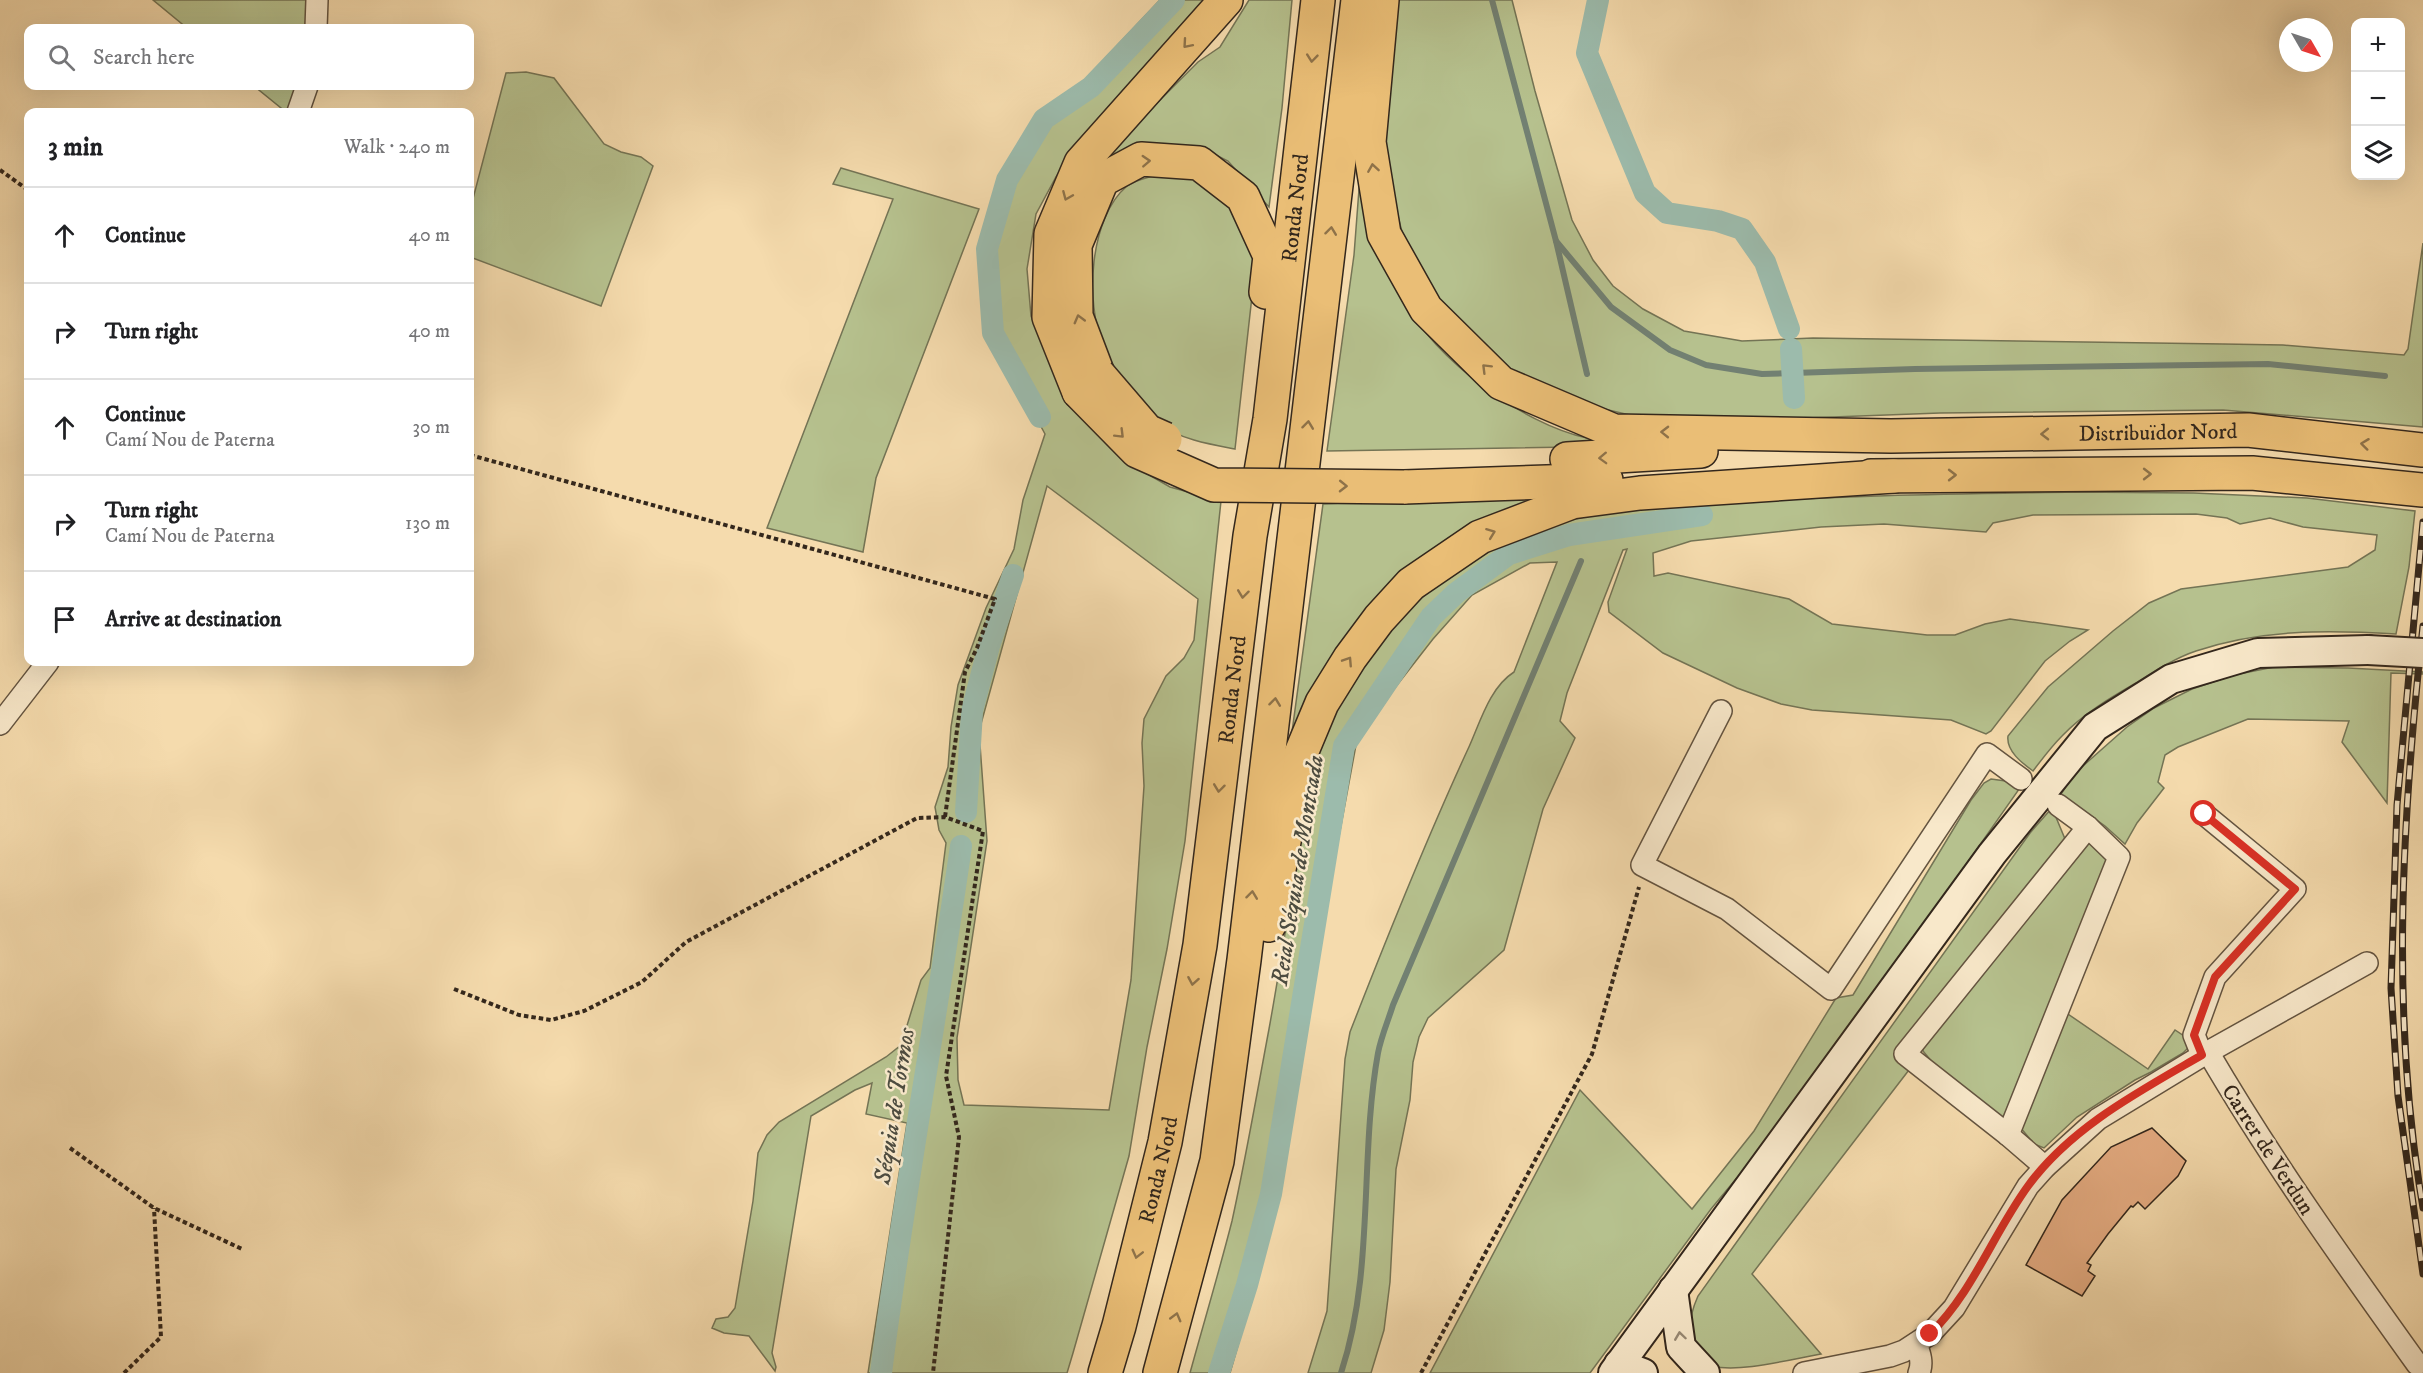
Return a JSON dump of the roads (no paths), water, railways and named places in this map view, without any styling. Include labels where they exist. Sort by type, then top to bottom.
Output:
[{"type":"highway","points":[[1226,0],[1081,164],[1052,234],[1049,317],[1088,383],[1147,431],[1220,463],[1401,476],[1635,479],[1894,476]]},
{"type":"highway","name":"Ronda Nord","points":[[1105,1373],[1165,1142],[1198,956],[1250,536],[1270,419],[1318,0]]},
{"type":"highway","name":"Ronda Nord","points":[[1160,1373],[1217,1161],[1244,960],[1358,0]]},
{"type":"highway","points":[[1382,0],[1369,142],[1384,234],[1426,309],[1501,383],[1614,431],[1891,436]]},
{"type":"highway","points":[[1088,383],[1076,316],[1076,245],[1102,180],[1141,159],[1199,164],[1243,197],[1270,256],[1253,417],[1250,536]]},
{"type":"highway","name":"Distribuïdor Nord","points":[[1891,436],[2248,430],[2423,450]]},
{"type":"highway","points":[[1401,476],[1891,436]]},
{"type":"highway","name":"Distribuïdor Nord","points":[[1894,476],[2252,473],[2423,490]]},
{"type":"highway","points":[[1217,1161],[1261,965],[1299,758],[1322,703],[1350,658],[1379,619],[1412,584],[1480,537],[1572,502],[1640,493],[1894,476]]},
{"type":"street","points":[[316,24],[317,0]]},
{"type":"street","points":[[299,108],[306,90]]},
{"type":"street","points":[[1626,1371],[1673,1290],[1992,854],[2095,727],[2171,679],[2258,653],[2368,650],[2423,653]]},
{"type":"street","points":[[0,724],[45,666]]},
{"type":"street","points":[[1721,711],[1642,865],[1727,909],[1831,989],[1988,754],[2021,778]]},
{"type":"street","points":[[2008,1135],[2119,857],[2088,827],[2058,805]]},
{"type":"street","name":"Carrer de Verdun","points":[[2204,814],[2295,889],[2215,977],[2194,1035],[2332,1245],[2417,1364]]},
{"type":"street","points":[[2044,1167],[2008,1135],[1905,1054],[2088,827]]},
{"type":"street","points":[[1804,1373],[1890,1356],[1916,1344],[1930,1334],[1954,1308],[2015,1207],[2044,1167],[2098,1119],[2205,1054],[2367,963]]},
{"type":"street","points":[[1673,1290],[1681,1347],[1705,1373]]},
{"type":"street","points":[[1916,1344],[1921,1355],[1922,1367],[1919,1373]]},
{"type":"waterway","name":"Séquia de Tormos","points":[[1040,417],[993,333],[987,249],[1007,180],[1044,119],[1091,87],[1174,0]]},
{"type":"waterway","points":[[1492,0],[1556,241],[1587,374]]},
{"type":"waterway","name":"Reial Séquia de Montcada","points":[[1598,0],[1587,53],[1645,193],[1667,213],[1718,221],[1742,229],[1765,262],[1789,329]]},
{"type":"waterway","points":[[1556,241],[1611,307],[1670,350],[1706,365],[1762,374],[1915,369],[2268,364],[2385,376]]},
{"type":"waterway","name":"Reial Séquia de Montcada","points":[[1791,349],[1794,398]]},
{"type":"waterway","name":"Reial Séquia de Montcada","points":[[1219,1373],[1247,1285],[1271,1194],[1344,746],[1431,617],[1456,593],[1509,554],[1569,535],[1702,515]]},
{"type":"waterway","points":[[1341,1373],[1352,1334],[1363,1254],[1372,1093],[1381,1041],[1393,1005],[1581,561]]},
{"type":"waterway","name":"Séquia de Tormos","points":[[966,812],[972,711],[989,646],[1013,575]]},
{"type":"waterway","name":"Séquia de Tormos","points":[[881,1373],[899,1241],[961,846]]},
{"type":"railway","points":[[2423,522],[2397,805],[2391,988],[2398,1096],[2423,1274]]},
{"type":"railway","points":[[2423,626],[2410,771],[2403,917],[2406,1063],[2423,1208]]}]
